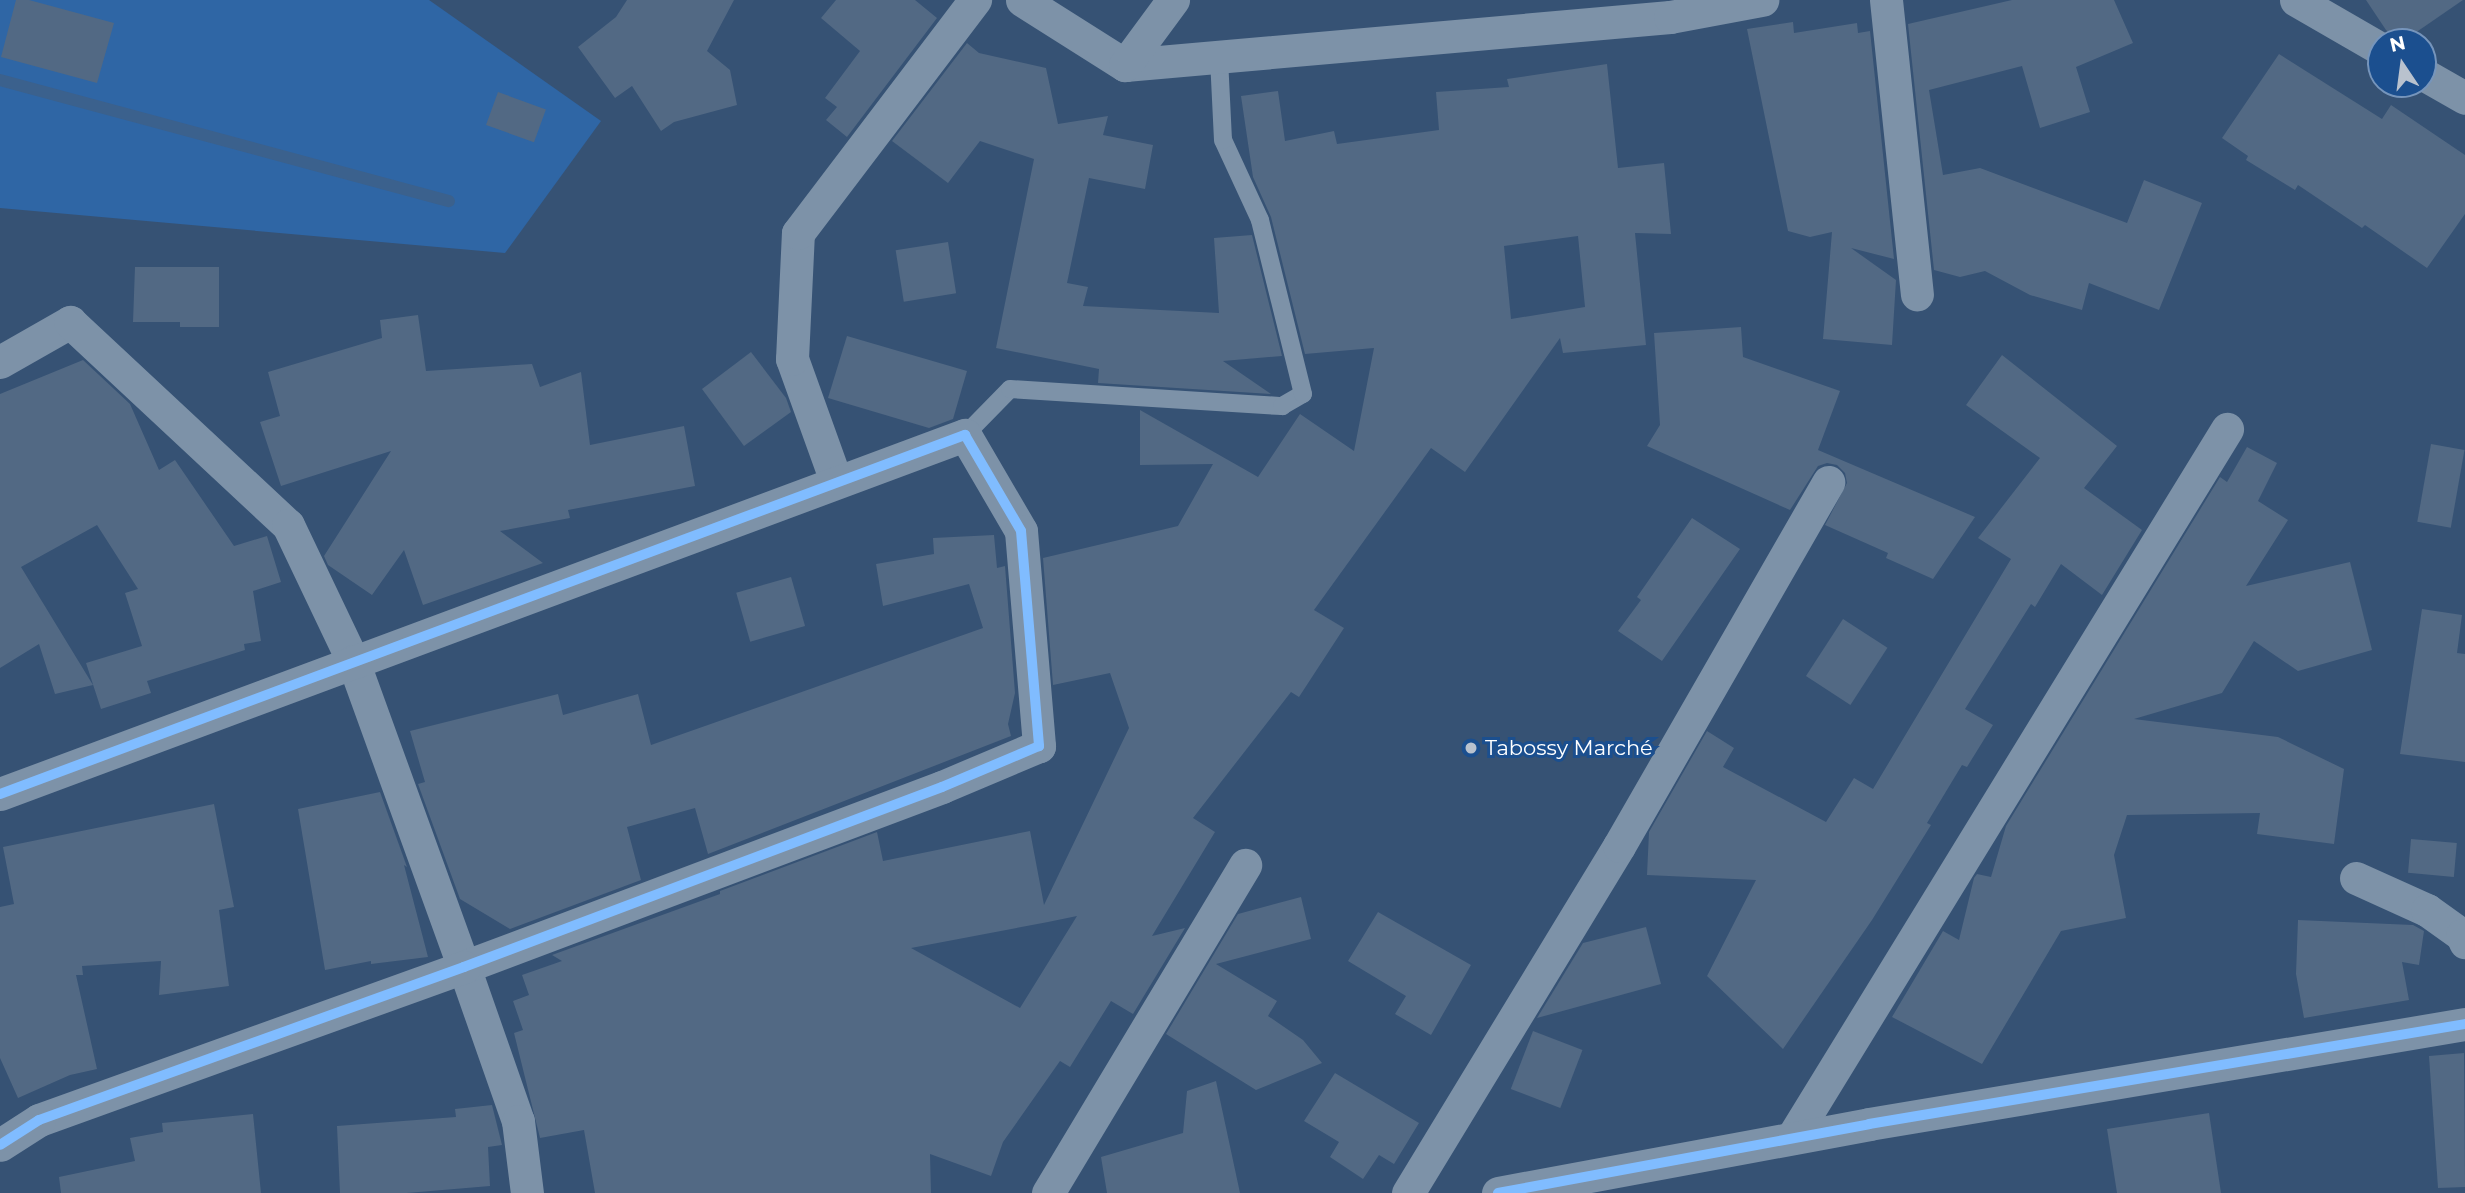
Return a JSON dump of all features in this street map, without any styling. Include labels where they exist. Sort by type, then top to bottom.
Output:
[{"type":"street","points":[[836,481],[792,359],[797,233],[975,0]]},
{"type":"street","points":[[1022,0],[1125,65],[1670,17],[1762,0]]},
{"type":"street","points":[[1125,65],[1173,0]]},
{"type":"street","points":[[1886,0],[1917,294]]},
{"type":"street","points":[[2296,0],[2367,41]]},
{"type":"street","points":[[2437,82],[2465,98]]},
{"type":"street","points":[[0,362],[70,322],[288,525],[353,661],[464,967],[518,1121],[527,1193]]},
{"type":"street","points":[[1792,1138],[2227,429]]},
{"type":"street","points":[[0,794],[965,435],[1021,531],[1039,746],[942,786],[464,967],[39,1120],[0,1145]]},
{"type":"street","points":[[1408,1193],[1612,858],[1828,482]]},
{"type":"street","points":[[1048,1193],[1245,865]]},
{"type":"street","points":[[2356,878],[2427,909],[2462,935],[2465,942]]},
{"type":"street","points":[[1497,1193],[1792,1138],[2465,1024]]},
{"type":"lane","points":[[965,435],[1010,389],[1282,406],[1303,394],[1260,220],[1223,140],[1219,57]]},
{"type":"shaded area","points":[[0,0],[429,0],[601,121],[505,253],[0,208]]},
{"type":"building","points":[[16,0],[29,0],[114,23],[97,83],[1,57]]},
{"type":"building","points":[[627,0],[734,0],[707,51],[730,70],[737,105],[674,122],[661,131],[632,86],[615,98],[578,47],[616,17]]},
{"type":"building","points":[[836,0],[915,0],[937,18],[847,137],[826,120],[837,107],[825,98],[860,51],[821,18]]},
{"type":"building","points":[[2012,0],[2114,0],[2133,43],[2076,67],[2090,112],[2040,128],[2022,66],[1929,90],[1943,175],[1980,168],[2127,223],[2144,180],[2202,203],[2159,310],[2089,283],[2082,310],[2030,295],[1985,271],[1960,277],[1934,270],[1908,24]]},
{"type":"building","points":[[2366,0],[2463,0],[2422,28],[2385,28]]},
{"type":"building","points":[[1793,22],[1794,33],[1857,23],[1858,33],[1870,31],[1894,259],[1851,248],[1896,280],[1892,345],[1823,339],[1832,232],[1810,237],[1788,231],[1747,29]]},
{"type":"building","points":[[967,43],[979,53],[1046,68],[1058,124],[1108,116],[1103,135],[1153,145],[1145,189],[1089,178],[1067,283],[1088,287],[1083,306],[1219,313],[1214,238],[1252,235],[1282,356],[1223,361],[1271,394],[1098,383],[1099,369],[996,348],[1034,159],[980,141],[948,183],[892,141]]},
{"type":"building","points":[[2279,54],[2382,119],[2391,105],[2465,155],[2465,214],[2427,268],[2365,225],[2362,228],[2298,185],[2295,190],[2246,160],[2248,156],[2222,138]]},
{"type":"building","points":[[1607,64],[1618,168],[1664,163],[1671,234],[1635,233],[1646,345],[1563,353],[1560,338],[1465,472],[1431,448],[1314,610],[1344,628],[1299,697],[1291,692],[1193,818],[1215,832],[1152,936],[1185,928],[1133,1014],[1111,1001],[1070,1067],[1060,1061],[1003,1142],[991,1176],[930,1154],[931,1193],[595,1193],[584,1130],[540,1138],[514,1033],[523,1030],[513,1001],[529,995],[522,975],[562,961],[552,955],[720,894],[720,891],[877,832],[883,861],[1030,831],[1044,905],[1129,728],[1110,673],[1053,685],[1043,558],[1178,526],[1213,464],[1140,465],[1140,410],[1258,477],[1300,414],[1354,451],[1374,348],[1305,354],[1271,217],[1253,177],[1241,96],[1278,91],[1285,141],[1334,131],[1337,144],[1439,130],[1436,92],[1509,87],[1507,79]],"holes":[[[1578,236],[1585,307],[1511,319],[1504,246]],[[1077,916],[1020,1008],[911,948],[1048,922]]]},
{"type":"building","points":[[498,92],[546,109],[534,142],[486,125]]},
{"type":"building","points":[[948,242],[956,293],[904,302],[896,250]]},
{"type":"building","points":[[135,267],[219,267],[219,327],[180,327],[180,322],[133,322]]},
{"type":"building","points":[[418,315],[426,371],[532,364],[540,387],[581,372],[590,445],[684,426],[695,486],[568,510],[570,518],[500,531],[543,563],[423,605],[404,550],[372,595],[328,565],[324,556],[391,451],[281,486],[260,422],[280,416],[268,372],[382,338],[380,320]]},
{"type":"building","points":[[1741,327],[1743,357],[1840,391],[1818,450],[1975,517],[1933,579],[1886,558],[1888,553],[1825,525],[1847,483],[1845,473],[1837,465],[1827,463],[1818,466],[1790,510],[1647,446],[1660,425],[1654,333]]},
{"type":"building","points":[[847,336],[967,371],[953,419],[929,428],[828,398]]},
{"type":"building","points":[[751,352],[786,398],[791,412],[744,446],[702,389]]},
{"type":"building","points":[[2002,355],[2117,446],[2084,488],[2142,530],[2102,595],[2061,564],[2035,607],[2031,604],[1965,709],[1993,725],[1967,767],[1962,765],[1927,823],[1931,825],[1872,920],[1783,1049],[1707,976],[1756,880],[1647,875],[1649,832],[1707,731],[1734,748],[1723,767],[1826,822],[1854,778],[1873,789],[2011,559],[1978,538],[2040,458],[1966,405]]},
{"type":"building","points":[[83,360],[130,404],[159,470],[175,460],[234,546],[267,536],[281,582],[253,591],[261,641],[244,644],[245,650],[147,681],[151,693],[101,709],[86,663],[142,646],[125,593],[138,589],[97,525],[21,567],[93,685],[55,694],[39,644],[0,668],[0,394]]},
{"type":"building","points":[[2431,444],[2464,450],[2451,528],[2417,522]]},
{"type":"building","points":[[2247,447],[2277,463],[2258,501],[2288,520],[2246,586],[2350,562],[2372,650],[2298,671],[2254,641],[2222,693],[2134,719],[2278,737],[2344,769],[2334,844],[2257,834],[2260,813],[2127,815],[2114,855],[2126,918],[2061,931],[1982,1064],[1892,1017],[1943,931],[1959,940],[1974,878],[1977,874],[1991,877],[2006,826],[2220,477],[2227,482]]},
{"type":"building","points":[[1692,518],[1740,549],[1662,661],[1618,631],[1641,600],[1637,597]]},
{"type":"building","points":[[994,535],[997,568],[1005,566],[1015,693],[1008,724],[1011,736],[708,854],[695,808],[627,827],[641,880],[510,929],[460,899],[418,784],[425,782],[410,731],[558,694],[563,715],[638,694],[651,745],[983,628],[969,584],[883,606],[876,564],[934,554],[933,538]]},
{"type":"building","points":[[791,577],[805,626],[750,642],[736,593]]},
{"type":"building","points":[[2422,609],[2462,615],[2457,653],[2465,654],[2465,762],[2400,754]]},
{"type":"building","points":[[1843,619],[1887,648],[1850,705],[1806,676]]},
{"type":"building","points":[[380,792],[407,867],[404,865],[428,957],[371,964],[371,961],[325,970],[298,809]]},
{"type":"building","points":[[214,804],[234,907],[219,910],[229,986],[159,995],[161,961],[82,966],[83,975],[76,975],[97,1069],[70,1075],[18,1098],[0,1058],[0,907],[14,904],[3,847]]},
{"type":"building","points":[[2411,839],[2457,843],[2454,877],[2408,873]]},
{"type":"building","points":[[1301,897],[1311,939],[1216,964],[1277,1001],[1268,1016],[1303,1040],[1322,1063],[1256,1090],[1166,1034],[1238,914]]},
{"type":"building","points":[[1378,912],[1471,965],[1431,1035],[1395,1014],[1406,996],[1348,961]]},
{"type":"building","points":[[2298,920],[2413,925],[2424,931],[2419,965],[2402,962],[2409,1000],[2304,1018],[2296,974]]},
{"type":"building","points":[[1646,927],[1661,984],[1537,1018],[1583,943]]},
{"type":"building","points":[[1533,1031],[1582,1050],[1560,1108],[1511,1089]]},
{"type":"building","points":[[2464,1053],[2465,1187],[2438,1188],[2429,1056]]},
{"type":"building","points":[[1335,1073],[1419,1123],[1394,1164],[1379,1155],[1363,1179],[1330,1157],[1339,1142],[1304,1121]]},
{"type":"building","points":[[1216,1081],[1240,1193],[1107,1193],[1101,1157],[1183,1133],[1187,1091]]},
{"type":"building","points":[[492,1105],[502,1145],[488,1147],[490,1186],[407,1193],[340,1193],[337,1126],[456,1117],[455,1109]]},
{"type":"building","points":[[2209,1113],[2221,1193],[2117,1193],[2107,1129]]},
{"type":"building","points":[[253,1114],[261,1193],[61,1193],[59,1177],[135,1161],[130,1138],[163,1132],[162,1123]]},
{"type":"waterway","points":[[0,80],[449,201]]},
{"type":"cycle path","points":[[0,794],[965,435],[1021,531],[1039,746],[942,787],[464,967],[39,1120],[0,1145]]},
{"type":"cycle path","points":[[1498,1193],[1869,1124],[2465,1024]]},
{"type":"place","name":"Tabossy Marché","points":[[1471,748]]}]
